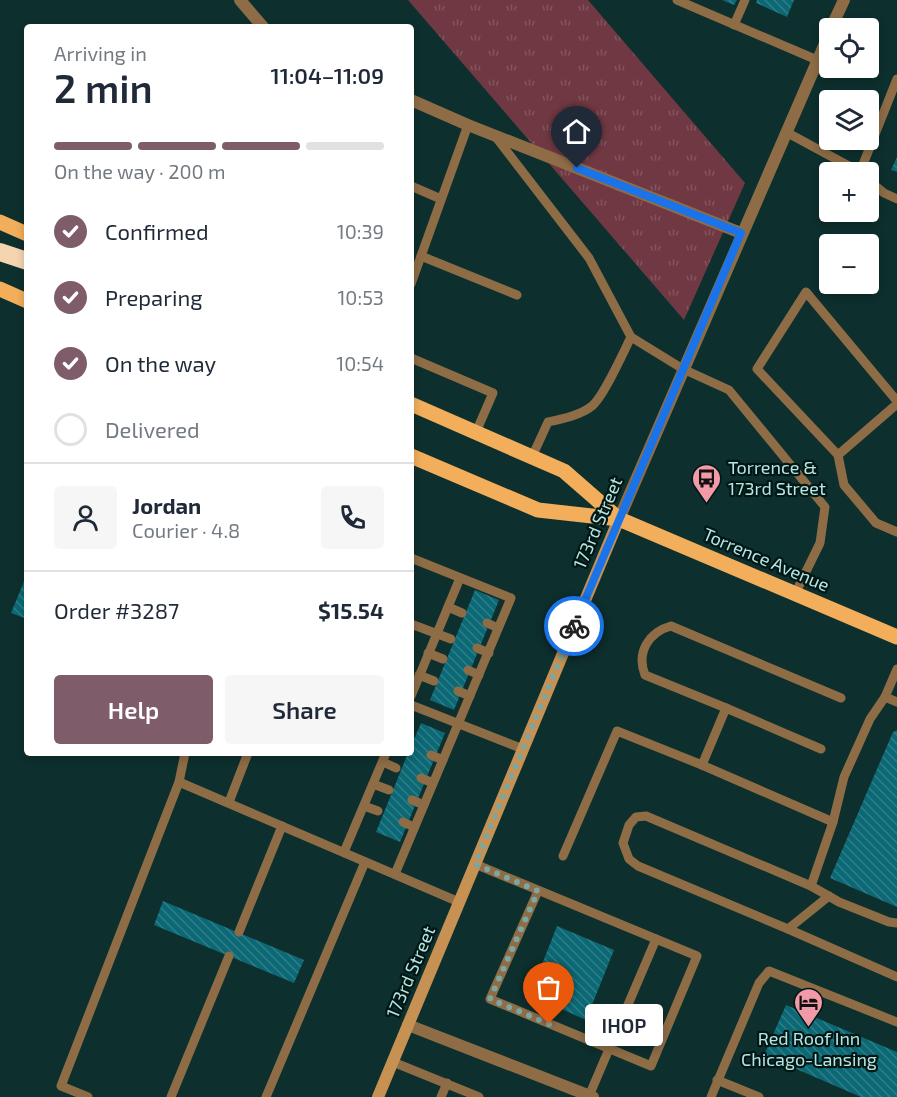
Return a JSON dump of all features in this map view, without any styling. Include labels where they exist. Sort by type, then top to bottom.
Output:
[{"type":"highway","points":[[0,252],[24,260]]},
{"type":"main road","points":[[0,222],[24,233]]},
{"type":"main road","points":[[0,289],[24,300]]},
{"type":"main road","name":"Torrence Avenue","points":[[414,405],[564,471],[619,519]]},
{"type":"main road","name":"Torrence Avenue","points":[[414,457],[538,510],[619,519],[897,637]]},
{"type":"street","points":[[240,0],[260,24]]},
{"type":"street","name":"173rd Street","points":[[836,18],[844,0]]},
{"type":"street","name":"173rd Street","points":[[378,1097],[619,519],[819,55]]},
{"type":"street","points":[[414,101],[495,136],[741,233]]},
{"type":"street","points":[[408,1024],[591,1096]]},
{"type":"lane","points":[[677,0],[817,60]]},
{"type":"lane","points":[[734,25],[745,0]]},
{"type":"lane","points":[[864,162],[897,80]]},
{"type":"lane","points":[[414,276],[468,125]]},
{"type":"lane","points":[[786,132],[842,162]]},
{"type":"lane","points":[[495,136],[589,258],[631,338],[683,369],[729,390],[825,507],[820,543],[795,594]]},
{"type":"lane","points":[[414,187],[441,199]]},
{"type":"lane","points":[[879,189],[897,199]]},
{"type":"lane","points":[[421,256],[517,295]]},
{"type":"lane","points":[[838,455],[897,403],[806,292],[757,369],[838,455],[844,485],[876,523],[897,532]]},
{"type":"lane","points":[[532,457],[548,422],[568,417],[592,406],[601,394],[631,338]]},
{"type":"lane","points":[[414,359],[493,393],[476,432]]},
{"type":"lane","points":[[395,874],[511,598],[414,559]]},
{"type":"lane","points":[[414,688],[460,578]]},
{"type":"lane","points":[[448,607],[462,613]]},
{"type":"lane","points":[[487,623],[498,628]]},
{"type":"lane","points":[[414,625],[451,639]]},
{"type":"lane","points":[[821,749],[645,675],[642,657],[647,643],[653,634],[671,626],[841,698]]},
{"type":"lane","points":[[477,648],[489,653]]},
{"type":"lane","points":[[428,653],[443,659]]},
{"type":"lane","points":[[811,886],[833,822],[844,777],[870,719],[885,697],[897,669]]},
{"type":"lane","points":[[468,670],[479,675]]},
{"type":"lane","points":[[419,675],[434,681]]},
{"type":"lane","points":[[458,691],[470,696]]},
{"type":"lane","points":[[885,697],[897,702]]},
{"type":"lane","points":[[414,706],[523,749]]},
{"type":"lane","points":[[702,765],[726,708]]},
{"type":"lane","points":[[563,856],[617,731],[833,822]]},
{"type":"lane","points":[[431,755],[442,760]]},
{"type":"lane","points":[[88,1097],[61,1086],[179,782],[184,756]]},
{"type":"lane","points":[[229,802],[247,756]]},
{"type":"lane","points":[[344,852],[385,758],[396,768]]},
{"type":"lane","points":[[421,778],[433,783]]},
{"type":"lane","points":[[179,782],[459,902]]},
{"type":"lane","points":[[373,784],[389,790]]},
{"type":"lane","points":[[412,800],[424,805]]},
{"type":"lane","points":[[364,806],[378,811]]},
{"type":"lane","points":[[897,923],[889,922],[811,886],[646,816],[636,817],[629,825],[623,843],[624,851],[629,859],[638,866],[897,977]]},
{"type":"lane","points":[[403,822],[414,827]]},
{"type":"lane","points":[[239,932],[282,826]]},
{"type":"lane","points":[[266,1097],[365,862]]},
{"type":"lane","points":[[475,864],[697,956],[651,1066],[490,999],[538,891]]},
{"type":"lane","points":[[788,929],[829,896]]},
{"type":"lane","points":[[591,1096],[656,939]]},
{"type":"lane","points":[[171,1097],[229,956]]},
{"type":"lane","points":[[711,1097],[759,983],[769,971],[897,1022]]},
{"type":"lane","points":[[393,1062],[479,1097]]},
{"type":"lane","points":[[717,1080],[759,1097]]},
{"type":"lane","points":[[441,1097],[447,1083]]},
{"type":"green space","points":[[408,0],[588,0],[745,183],[684,320]]},
{"type":"building","points":[[722,0],[737,0],[734,5]]},
{"type":"building","points":[[757,0],[794,0],[787,17],[756,3]]},
{"type":"building","points":[[897,157],[897,172],[891,170]]},
{"type":"building","points":[[24,581],[24,618],[11,613]]},
{"type":"building","points":[[475,590],[499,600],[454,710],[430,700]]},
{"type":"building","points":[[421,723],[445,733],[400,842],[376,832],[407,756],[414,756],[414,739]]},
{"type":"building","points":[[897,730],[897,907],[830,878],[893,732]]},
{"type":"building","points":[[163,901],[304,960],[294,983],[154,925]]},
{"type":"building","points":[[557,926],[614,950],[586,1020],[530,995]]},
{"type":"building","name":"Red Roof Inn Chicago-Lansing","points":[[786,1005],[897,1052],[897,1097],[861,1097],[764,1055]]},
{"type":"way so far","points":[[549,1024],[490,999],[538,891],[475,864],[574,626]]},
{"type":"place","name":"Torrence & 173rd Street","points":[[707,504]]},
{"type":"place","name":"IHOP","points":[[549,1024]]},
{"type":"place","name":"Red Roof Inn Chicago-Lansing","points":[[809,1028]]},
{"type":"route","points":[[574,626],[741,233],[577,168]]}]
